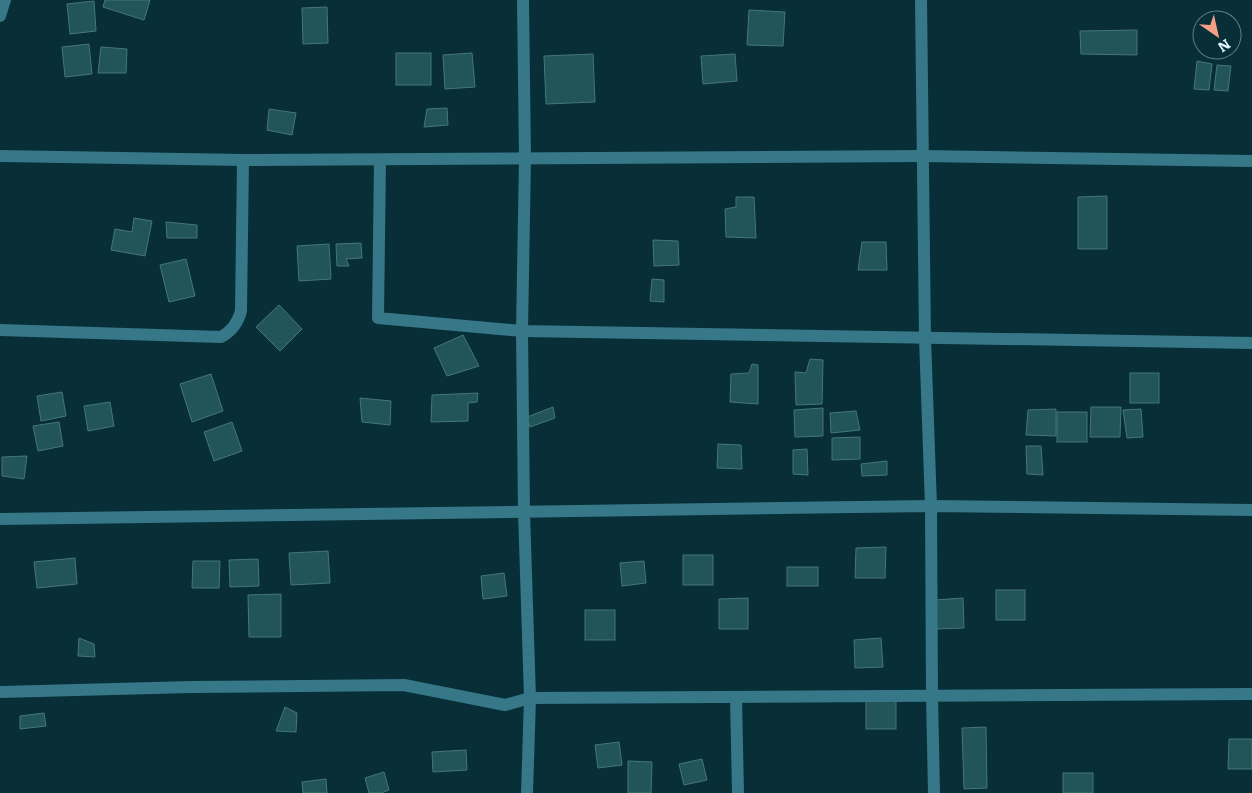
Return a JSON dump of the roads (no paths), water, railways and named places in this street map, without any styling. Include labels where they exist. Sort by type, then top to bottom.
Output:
[{"type":"street","points":[[0,16],[5,0]]},
{"type":"street","points":[[523,0],[525,158],[522,331],[524,512],[530,698],[527,793]]},
{"type":"street","points":[[921,0],[925,338],[931,506],[934,793]]},
{"type":"street","points":[[0,156],[380,160],[923,156],[1252,161]]},
{"type":"street","points":[[0,330],[221,337],[227,334],[239,318],[241,311],[244,160]]},
{"type":"street","points":[[380,160],[378,318],[522,331],[1252,343]]},
{"type":"street","points":[[0,520],[931,506],[1252,510]]},
{"type":"street","points":[[0,692],[191,687],[404,685],[505,705],[530,698],[1252,694]]},
{"type":"street","points":[[736,697],[738,793]]}]
